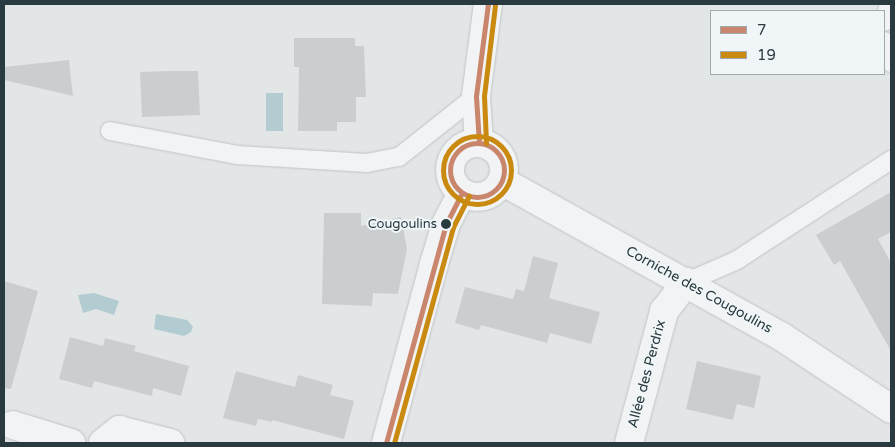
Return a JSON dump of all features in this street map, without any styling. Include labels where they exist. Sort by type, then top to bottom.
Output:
[{"type":"street","points":[[479,143],[476,96],[488,4]]},
{"type":"street","points":[[479,143],[487,145],[500,156],[504,172],[502,181],[497,188],[480,197],[462,193],[451,179],[451,162],[462,147],[479,143]]},
{"type":"street","name":"Corniche des Cougoulins","points":[[502,181],[687,282],[782,337],[891,409]]},
{"type":"street","points":[[386,443],[446,224],[462,193]]},
{"type":"street","name":"Allée des Perdrix","points":[[629,443],[664,311],[687,282]]},
{"type":"street","points":[[13,425],[71,443]]},
{"type":"street","points":[[103,443],[119,430],[170,443]]},
{"type":"lane","points":[[885,18],[888,4]]},
{"type":"lane","points":[[885,44],[891,63]]},
{"type":"lane","points":[[110,131],[237,155],[367,163],[398,157],[476,96]]},
{"type":"lane","points":[[687,282],[737,260],[891,160]]},
{"type":"water","points":[[266,93],[283,93],[283,131],[266,131]]},
{"type":"water","points":[[94,293],[119,301],[114,315],[96,309],[83,313],[78,295]]},
{"type":"water","points":[[156,314],[187,320],[193,327],[191,332],[184,336],[154,329]]},
{"type":"building","points":[[294,38],[355,38],[355,46],[364,46],[366,97],[356,97],[356,122],[337,122],[337,131],[298,131],[299,67],[294,67]]},
{"type":"building","points":[[69,60],[73,96],[4,80],[4,67]]},
{"type":"building","points":[[198,71],[200,115],[142,117],[140,72]]},
{"type":"building","points":[[891,192],[891,232],[878,239],[891,263],[891,351],[840,261],[834,265],[816,235]]},
{"type":"building","points":[[324,213],[361,213],[361,226],[401,217],[407,249],[398,294],[373,293],[372,306],[322,304]]},
{"type":"building","points":[[533,256],[558,263],[549,298],[600,312],[591,344],[550,333],[547,343],[481,325],[479,330],[455,323],[465,287],[513,299],[516,289],[524,291]]},
{"type":"building","points":[[4,281],[38,291],[11,389],[4,388]]},
{"type":"building","points":[[70,337],[103,346],[105,338],[136,346],[134,351],[189,366],[181,396],[153,388],[152,396],[94,381],[92,388],[59,379]]},
{"type":"building","points":[[697,361],[761,376],[754,408],[737,404],[733,420],[686,409]]},
{"type":"building","points":[[236,371],[295,387],[298,375],[333,385],[330,395],[354,401],[344,439],[272,420],[272,422],[258,419],[256,426],[223,418]]},
{"type":"transit line","name":"7","points":[[479,143],[476,96],[488,4]]},
{"type":"transit line","name":"19","points":[[486,143],[484,96],[495,5]]},
{"type":"transit line","name":"19","points":[[470,136],[484,136],[496,141],[506,151],[511,163],[511,170],[511,177],[506,189],[496,199],[484,204],[470,204],[458,199],[448,189],[443,177],[443,163],[448,151],[458,141],[470,136]]},
{"type":"transit line","name":"7","points":[[477,143],[487,145],[496,151],[502,160],[504,170],[502,180],[496,189],[487,195],[477,197],[467,195],[458,189],[452,180],[450,170],[452,160],[458,151],[467,145],[477,143]]},
{"type":"transit line","name":"7","points":[[386,443],[446,224],[462,193]]},
{"type":"transit line","name":"19","points":[[394,443],[453,227],[469,196]]},
{"type":"place","name":"Cougoulins","points":[[446,224]]}]
